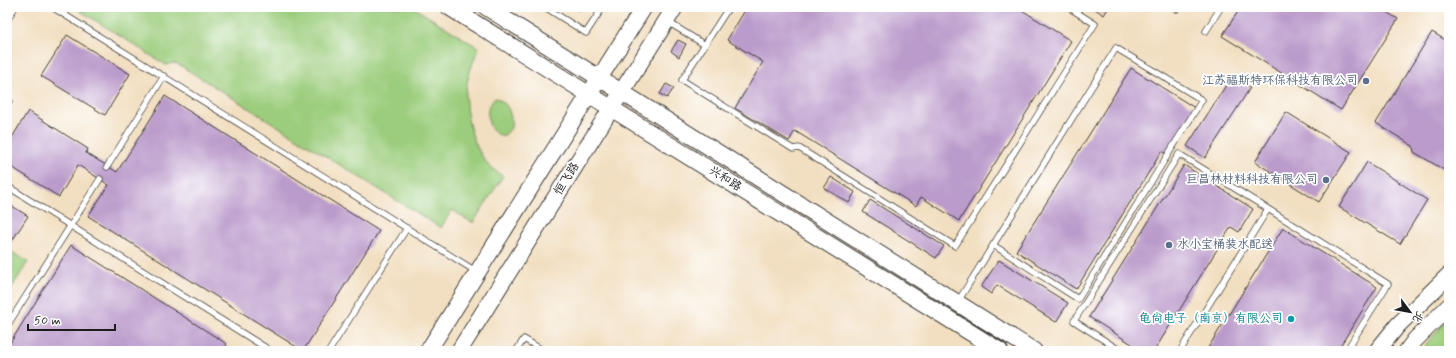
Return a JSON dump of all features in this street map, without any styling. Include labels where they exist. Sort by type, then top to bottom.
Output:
[{"type":"main road","name":"兴和路","points":[[450,7],[1000,351]]},
{"type":"main road","name":"兴和路","points":[[486,7],[1034,351]]},
{"type":"main road","points":[[428,351],[644,7]]},
{"type":"main road","name":"恒飞路","points":[[458,351],[675,7]]},
{"type":"main road","points":[[1377,351],[1398,325],[1449,275]]},
{"type":"main road","points":[[1407,351],[1449,306]]},
{"type":"lane","points":[[7,20],[15,7]]},
{"type":"lane","points":[[52,7],[478,272]]},
{"type":"lane","points":[[544,7],[586,33],[603,7]]},
{"type":"lane","points":[[729,7],[682,80],[793,149],[800,148],[955,246],[1095,24],[1068,7]]},
{"type":"lane","points":[[1206,31],[1221,7]]},
{"type":"lane","points":[[666,21],[705,45]]},
{"type":"lane","points":[[957,303],[1116,48],[1202,100],[1078,299],[993,246]]},
{"type":"lane","points":[[107,166],[164,76]]},
{"type":"lane","points":[[1121,351],[1074,321],[1179,154],[1388,284],[1346,351]]},
{"type":"lane","points":[[7,326],[100,179]]},
{"type":"lane","points":[[7,186],[271,351]]},
{"type":"lane","points":[[1180,351],[1268,209]]},
{"type":"lane","points":[[329,351],[406,228]]},
{"type":"lane","points":[[516,351],[524,339],[544,351]]},
{"type":"green space","points":[[74,7],[413,7],[479,48],[467,86],[466,101],[468,121],[475,142],[484,160],[490,167],[503,176],[473,223],[452,210],[441,228],[178,64],[172,63],[166,65]]},
{"type":"green space","points":[[496,98],[507,106],[510,114],[511,128],[505,135],[499,135],[494,131],[488,120],[489,107],[491,102]]},
{"type":"green space","points":[[7,249],[28,262],[7,295]]},
{"type":"green space","points":[[1449,318],[1449,351],[1420,351],[1446,321]]},
{"type":"building","points":[[574,7],[583,7],[580,11]]},
{"type":"building","points":[[747,7],[1017,7],[1071,41],[959,221],[921,197],[916,206],[795,131],[789,141],[735,108],[763,62],[727,40]]},
{"type":"building","points":[[1092,7],[1109,7],[1104,15]]},
{"type":"building","points":[[1241,7],[1378,7],[1398,19],[1341,110],[1222,36]]},
{"type":"building","points":[[1432,32],[1447,41],[1449,38],[1449,173],[1414,152],[1413,146],[1376,123]]},
{"type":"building","points":[[67,35],[130,74],[105,115],[41,76]]},
{"type":"building","points":[[678,40],[686,44],[679,57],[671,51]]},
{"type":"building","points":[[1131,68],[1195,108],[1166,154],[1162,151],[1076,289],[1016,251]]},
{"type":"building","points":[[1232,76],[1250,88],[1205,158],[1187,146]]},
{"type":"building","points":[[666,84],[674,88],[667,98],[660,94]]},
{"type":"building","points":[[165,96],[379,231],[303,351],[88,216],[109,185],[78,165],[59,197],[7,164],[7,146],[28,111],[88,149],[86,153],[117,172]]},
{"type":"building","points":[[7,97],[13,100],[7,110]]},
{"type":"building","points":[[1286,112],[1351,152],[1319,202],[1255,162]]},
{"type":"building","points":[[1367,162],[1427,200],[1400,244],[1339,207]]},
{"type":"building","points":[[1184,165],[1253,209],[1239,232],[1231,227],[1154,351],[1143,351],[1089,317]]},
{"type":"building","points":[[831,177],[855,192],[849,203],[824,188]]},
{"type":"building","points":[[870,200],[944,246],[936,258],[863,212]]},
{"type":"building","points":[[7,203],[28,216],[8,247],[7,246]]},
{"type":"building","name":"龟尚电子（南京）有限公司","points":[[1283,228],[1377,287],[1337,351],[1206,351]]},
{"type":"building","points":[[71,245],[227,344],[222,351],[7,351],[7,348]]},
{"type":"building","points":[[999,260],[1068,303],[1056,322],[997,285],[991,294],[981,287]]},
{"type":"place","name":"江苏福斯特环保科技有限公司","points":[[1366,81]]},
{"type":"place","name":"巨昌林材料科技有限公司","points":[[1326,180]]},
{"type":"place","name":"水小宝桶装水配送","points":[[1169,245]]},
{"type":"place","name":"龟尚电子（南京）有限公司","points":[[1291,319]]}]
